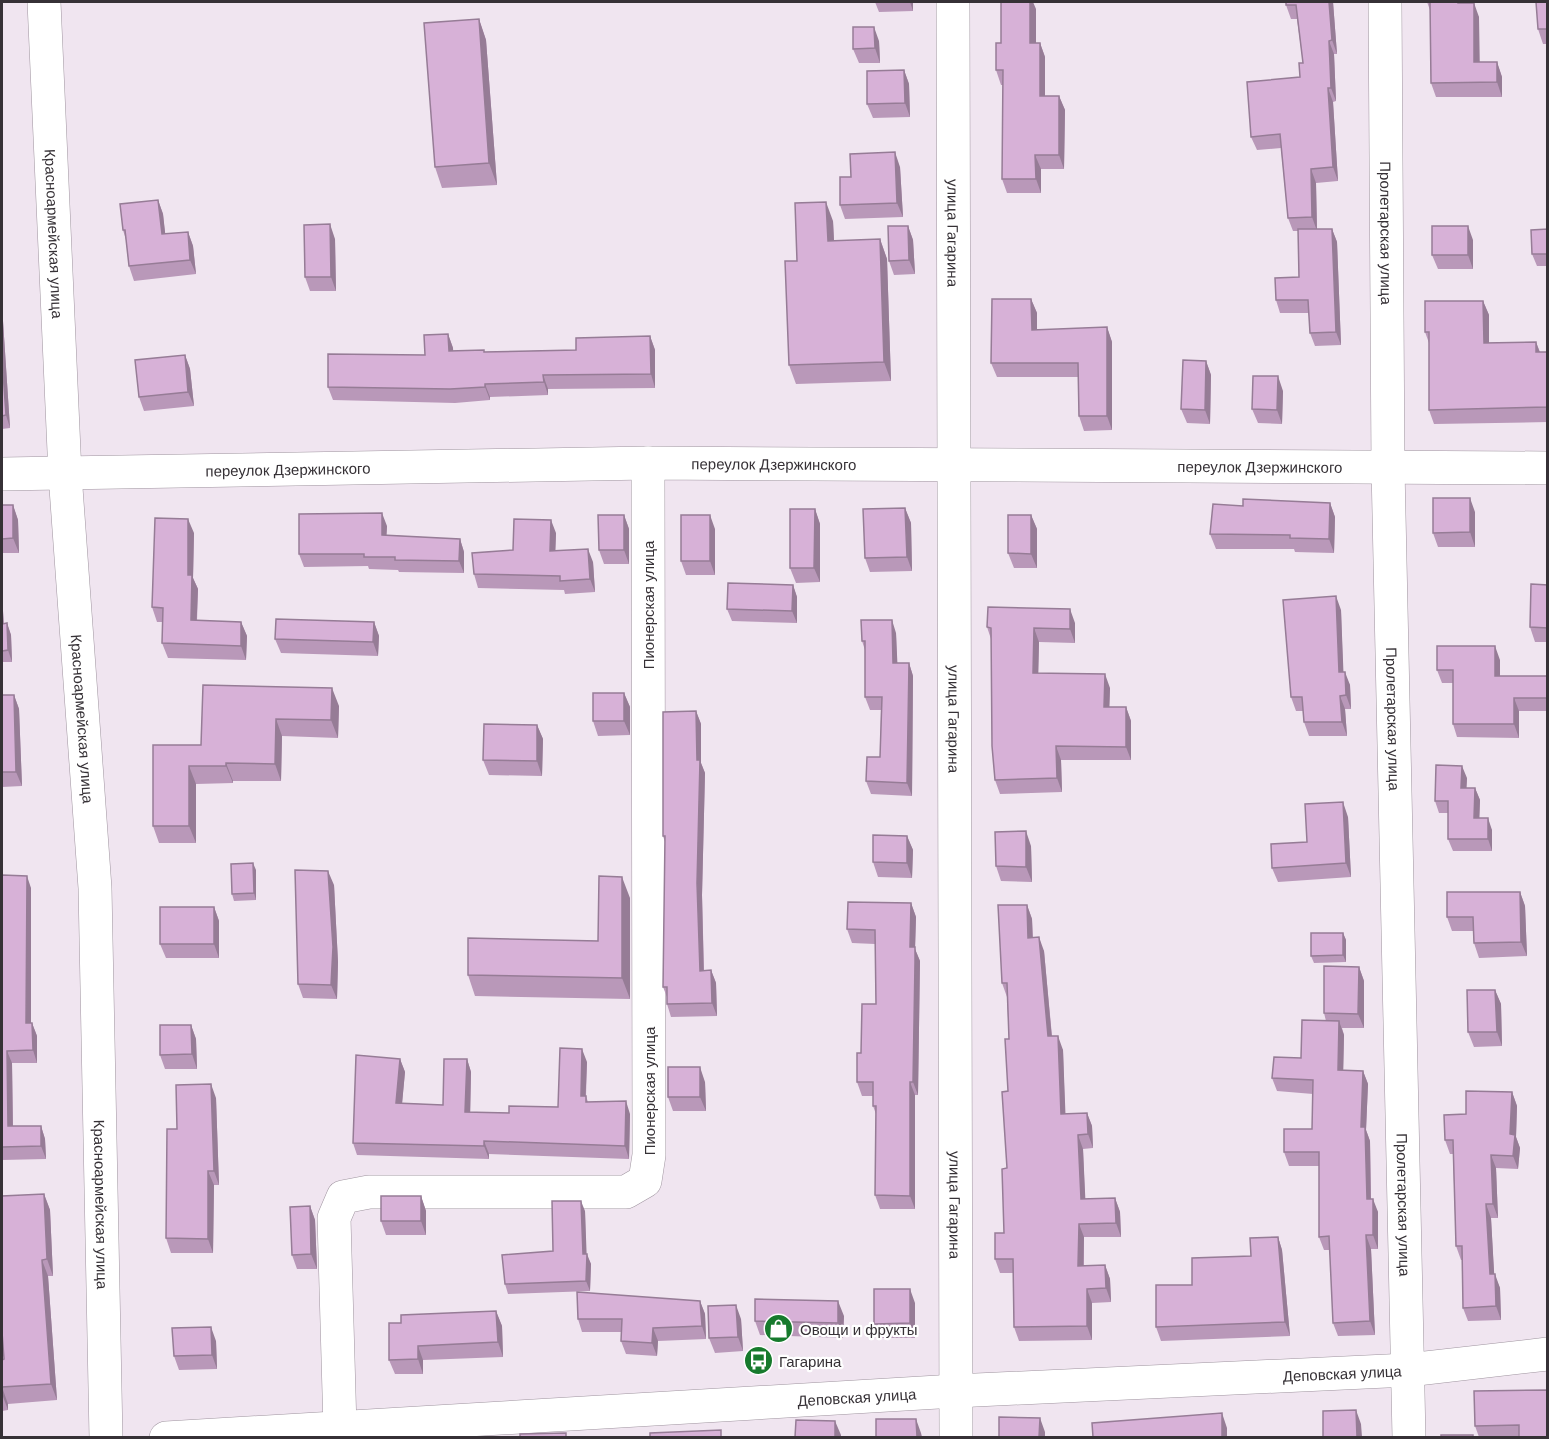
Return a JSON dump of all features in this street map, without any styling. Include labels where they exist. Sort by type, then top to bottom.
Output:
[{"type":"street","name":"Красноармейская улица","points":[[44,2],[65,474],[95,888],[106,1437]]},
{"type":"street","name":"улица Гагарина","points":[[953,2],[956,1437]]},
{"type":"street","name":"Пролетарская улица","points":[[1385,2],[1388,468],[1409,1437]]},
{"type":"street","name":"переулок Дзержинского","points":[[2,474],[648,463],[1548,468]]},
{"type":"street","name":"Пионерская улица","points":[[340,1428],[334,1218],[343,1197],[369,1192],[626,1192],[645,1181],[650,1155],[648,463]]},
{"type":"street","name":"Деповская улица","points":[[166,1437],[340,1428],[509,1428],[956,1391],[1408,1370],[1548,1354]]},
{"type":"building","points":[[1001,2],[1030,2],[1030,43],[1040,43],[1040,96],[1059,96],[1059,155],[1035,155],[1036,179],[1002,179],[1003,70],[996,70],[996,43],[1001,43]]},
{"type":"building","points":[[1286,2],[1329,2],[1332,40],[1329,41],[1331,88],[1328,88],[1333,167],[1311,169],[1312,217],[1288,218],[1280,134],[1251,137],[1247,82],[1300,77],[1299,63],[1303,63],[1296,5],[1286,5]]},
{"type":"building","points":[[1430,2],[1474,3],[1474,62],[1497,62],[1497,82],[1431,83]]},
{"type":"building","points":[[1536,2],[1548,2],[1548,29],[1538,29]]},
{"type":"building","points":[[479,19],[489,163],[435,167],[424,23]]},
{"type":"building","points":[[853,27],[874,27],[875,48],[853,49]]},
{"type":"building","points":[[904,70],[905,103],[867,104],[867,71]]},
{"type":"building","points":[[895,152],[897,203],[840,205],[840,177],[851,177],[850,154]]},
{"type":"building","points":[[158,200],[162,234],[188,232],[190,260],[129,266],[120,204]]},
{"type":"building","points":[[826,202],[828,241],[880,239],[884,362],[789,365],[785,261],[797,261],[795,203]]},
{"type":"building","points":[[330,224],[331,277],[305,277],[304,225]]},
{"type":"building","points":[[888,226],[908,226],[909,260],[889,261]]},
{"type":"building","points":[[1432,226],[1468,226],[1468,255],[1432,255]]},
{"type":"building","points":[[1298,229],[1332,229],[1336,332],[1310,333],[1308,300],[1276,300],[1275,278],[1299,277]]},
{"type":"building","points":[[1548,229],[1548,254],[1532,254],[1531,230]]},
{"type":"building","points":[[992,299],[1031,299],[1032,330],[1107,327],[1107,416],[1079,416],[1078,363],[991,363]]},
{"type":"building","points":[[1425,301],[1483,301],[1484,343],[1536,342],[1536,352],[1548,352],[1548,407],[1429,410],[1429,332],[1425,332]]},
{"type":"building","points":[[448,334],[449,351],[484,350],[484,352],[576,350],[576,338],[650,336],[651,374],[543,375],[544,382],[485,384],[485,387],[450,389],[328,387],[328,354],[425,355],[424,335]]},
{"type":"building","points":[[185,355],[188,392],[139,397],[135,360]]},
{"type":"building","points":[[2,358],[6,415],[2,416]]},
{"type":"building","points":[[1183,360],[1206,361],[1205,410],[1181,409]]},
{"type":"building","points":[[1253,376],[1278,376],[1277,410],[1252,409]]},
{"type":"building","points":[[1433,498],[1470,498],[1470,532],[1433,533]]},
{"type":"building","points":[[1243,499],[1330,503],[1329,539],[1290,538],[1290,535],[1210,534],[1213,504],[1243,506]]},
{"type":"building","points":[[2,505],[13,505],[13,538],[2,539]]},
{"type":"building","points":[[905,508],[907,557],[865,558],[863,509]]},
{"type":"building","points":[[790,509],[815,509],[814,568],[790,568]]},
{"type":"building","points":[[382,513],[382,535],[460,539],[459,561],[395,560],[395,557],[364,557],[364,554],[299,554],[299,514]]},
{"type":"building","points":[[598,515],[624,515],[624,550],[599,550]]},
{"type":"building","points":[[681,515],[710,515],[710,561],[681,561]]},
{"type":"building","points":[[1008,515],[1031,515],[1031,554],[1008,553]]},
{"type":"building","points":[[155,518],[188,519],[188,575],[192,575],[191,620],[241,622],[241,646],[162,643],[163,608],[152,607]]},
{"type":"building","points":[[514,519],[551,520],[550,551],[588,549],[590,579],[560,581],[560,576],[474,574],[472,553],[513,550]]},
{"type":"building","points":[[728,583],[793,585],[792,611],[727,609]]},
{"type":"building","points":[[1531,584],[1548,585],[1548,628],[1530,627]]},
{"type":"building","points":[[1336,596],[1339,672],[1345,672],[1346,695],[1340,696],[1342,722],[1304,722],[1302,697],[1291,697],[1283,600]]},
{"type":"building","points":[[988,607],[1070,609],[1070,629],[1034,628],[1033,673],[1105,674],[1104,707],[1126,707],[1126,747],[1056,746],[1057,778],[995,780],[992,746],[991,628],[987,627]]},
{"type":"building","points":[[276,619],[374,622],[373,642],[275,639]]},
{"type":"building","points":[[861,620],[892,620],[893,663],[909,663],[907,783],[866,781],[867,757],[880,757],[882,697],[865,697],[865,641],[862,641]]},
{"type":"building","points":[[7,623],[8,650],[2,651],[2,624]]},
{"type":"building","points":[[1437,646],[1495,646],[1495,676],[1548,676],[1548,698],[1514,698],[1514,724],[1453,724],[1453,670],[1437,670]]},
{"type":"building","points":[[203,685],[332,688],[331,720],[276,719],[275,764],[226,763],[226,766],[189,766],[189,826],[153,826],[153,745],[201,745]]},
{"type":"building","points":[[593,693],[624,693],[624,721],[593,721]]},
{"type":"building","points":[[2,695],[14,695],[16,772],[2,772]]},
{"type":"building","points":[[696,711],[697,760],[700,760],[697,883],[700,971],[711,970],[712,1003],[667,1004],[667,987],[663,987],[665,836],[663,836],[663,712]]},
{"type":"building","points":[[484,724],[537,725],[537,761],[483,760]]},
{"type":"building","points":[[1436,765],[1462,766],[1461,788],[1475,788],[1474,818],[1488,818],[1488,839],[1448,839],[1448,801],[1435,801]]},
{"type":"building","points":[[1343,802],[1346,863],[1272,868],[1271,844],[1307,842],[1305,804]]},
{"type":"building","points":[[1026,831],[1026,867],[996,866],[995,832]]},
{"type":"building","points":[[873,835],[907,836],[907,863],[873,862]]},
{"type":"building","points":[[253,863],[254,893],[232,894],[231,864]]},
{"type":"building","points":[[295,870],[328,871],[333,947],[331,985],[298,984]]},
{"type":"building","points":[[2,875],[27,876],[26,1023],[32,1023],[33,1050],[7,1051],[8,1126],[41,1126],[41,1146],[2,1147]]},
{"type":"building","points":[[599,876],[622,877],[622,978],[468,975],[468,938],[598,941]]},
{"type":"building","points":[[1447,892],[1520,892],[1521,942],[1474,943],[1473,917],[1447,917]]},
{"type":"building","points":[[848,902],[911,903],[910,947],[915,947],[915,963],[913,1082],[910,1082],[910,1196],[875,1195],[876,1106],[873,1106],[873,1082],[857,1082],[857,1053],[861,1053],[862,1004],[876,1004],[875,930],[847,929]]},
{"type":"building","points":[[998,905],[1027,905],[1028,938],[1039,937],[1048,1036],[1058,1036],[1061,1114],[1087,1113],[1088,1134],[1078,1135],[1081,1199],[1115,1198],[1116,1223],[1079,1224],[1078,1266],[1105,1265],[1106,1288],[1087,1289],[1087,1326],[1014,1327],[1013,1259],[995,1259],[995,1233],[1004,1233],[1002,1169],[1007,1168],[1002,1092],[1008,1091],[1005,1039],[1009,1039],[1007,983],[1002,983]]},
{"type":"building","points":[[160,907],[214,907],[214,944],[160,944]]},
{"type":"building","points":[[1311,933],[1343,933],[1343,955],[1311,956]]},
{"type":"building","points":[[1324,966],[1359,967],[1358,1014],[1324,1013]]},
{"type":"building","points":[[1467,990],[1495,990],[1497,1032],[1468,1032]]},
{"type":"building","points":[[1302,1020],[1339,1021],[1338,1070],[1363,1071],[1361,1127],[1365,1127],[1367,1199],[1373,1199],[1373,1235],[1366,1235],[1370,1321],[1333,1323],[1329,1236],[1319,1237],[1319,1152],[1284,1152],[1284,1129],[1312,1129],[1313,1080],[1272,1078],[1274,1057],[1301,1058]]},
{"type":"building","points":[[160,1025],[191,1025],[192,1054],[160,1055]]},
{"type":"building","points":[[560,1048],[582,1049],[581,1096],[586,1096],[586,1102],[626,1101],[625,1146],[484,1141],[484,1146],[353,1143],[356,1055],[400,1059],[396,1103],[443,1105],[444,1059],[467,1059],[465,1112],[509,1113],[509,1106],[558,1107]]},
{"type":"building","points":[[668,1067],[700,1067],[700,1097],[668,1097]]},
{"type":"building","points":[[211,1084],[214,1171],[208,1171],[208,1239],[166,1238],[167,1129],[177,1129],[176,1085]]},
{"type":"building","points":[[1466,1091],[1512,1092],[1510,1134],[1515,1135],[1513,1156],[1491,1155],[1493,1204],[1486,1204],[1490,1274],[1495,1274],[1496,1306],[1463,1308],[1462,1246],[1456,1246],[1453,1140],[1445,1140],[1444,1115],[1466,1114]]},
{"type":"building","points":[[44,1194],[47,1259],[42,1260],[51,1384],[2,1387],[2,1360],[4,1359],[2,1196]]},
{"type":"building","points":[[381,1196],[421,1196],[421,1221],[381,1221]]},
{"type":"building","points":[[552,1201],[581,1201],[583,1254],[587,1254],[586,1281],[505,1284],[502,1255],[553,1251]]},
{"type":"building","points":[[310,1206],[311,1254],[292,1255],[290,1207]]},
{"type":"building","points":[[1278,1237],[1285,1322],[1156,1327],[1156,1285],[1192,1285],[1192,1258],[1251,1256],[1250,1238]]},
{"type":"building","points":[[874,1289],[910,1289],[910,1323],[874,1324]]},
{"type":"building","points":[[577,1292],[700,1301],[702,1326],[653,1328],[652,1343],[621,1341],[622,1319],[578,1319]]},
{"type":"building","points":[[755,1299],[838,1301],[838,1323],[755,1321]]},
{"type":"building","points":[[736,1305],[738,1337],[709,1338],[708,1306]]},
{"type":"building","points":[[496,1311],[498,1342],[418,1346],[418,1359],[389,1360],[389,1323],[401,1323],[401,1315]]},
{"type":"building","points":[[211,1327],[212,1355],[174,1356],[172,1328]]},
{"type":"building","points":[[1548,1390],[1548,1437],[1519,1437],[1519,1425],[1475,1426],[1474,1391]]},
{"type":"building","points":[[1356,1410],[1357,1437],[1323,1437],[1323,1411]]},
{"type":"building","points":[[1222,1413],[1222,1437],[1093,1437],[1092,1423]]},
{"type":"building","points":[[999,1417],[1040,1418],[1039,1437],[999,1437]]},
{"type":"building","points":[[876,1419],[916,1419],[917,1437],[876,1437]]},
{"type":"building","points":[[796,1420],[835,1421],[835,1437],[795,1437]]},
{"type":"building","points":[[721,1430],[721,1437],[650,1437],[650,1433]]},
{"type":"building","points":[[566,1433],[566,1437],[520,1437],[520,1434]]},
{"type":"building","points":[[1441,1435],[1473,1435],[1473,1437],[1441,1437]]},
{"type":"place","name":"Овощи и фрукты","points":[[779,1329]]},
{"type":"place","name":"Гагарина","points":[[758,1361]]}]
